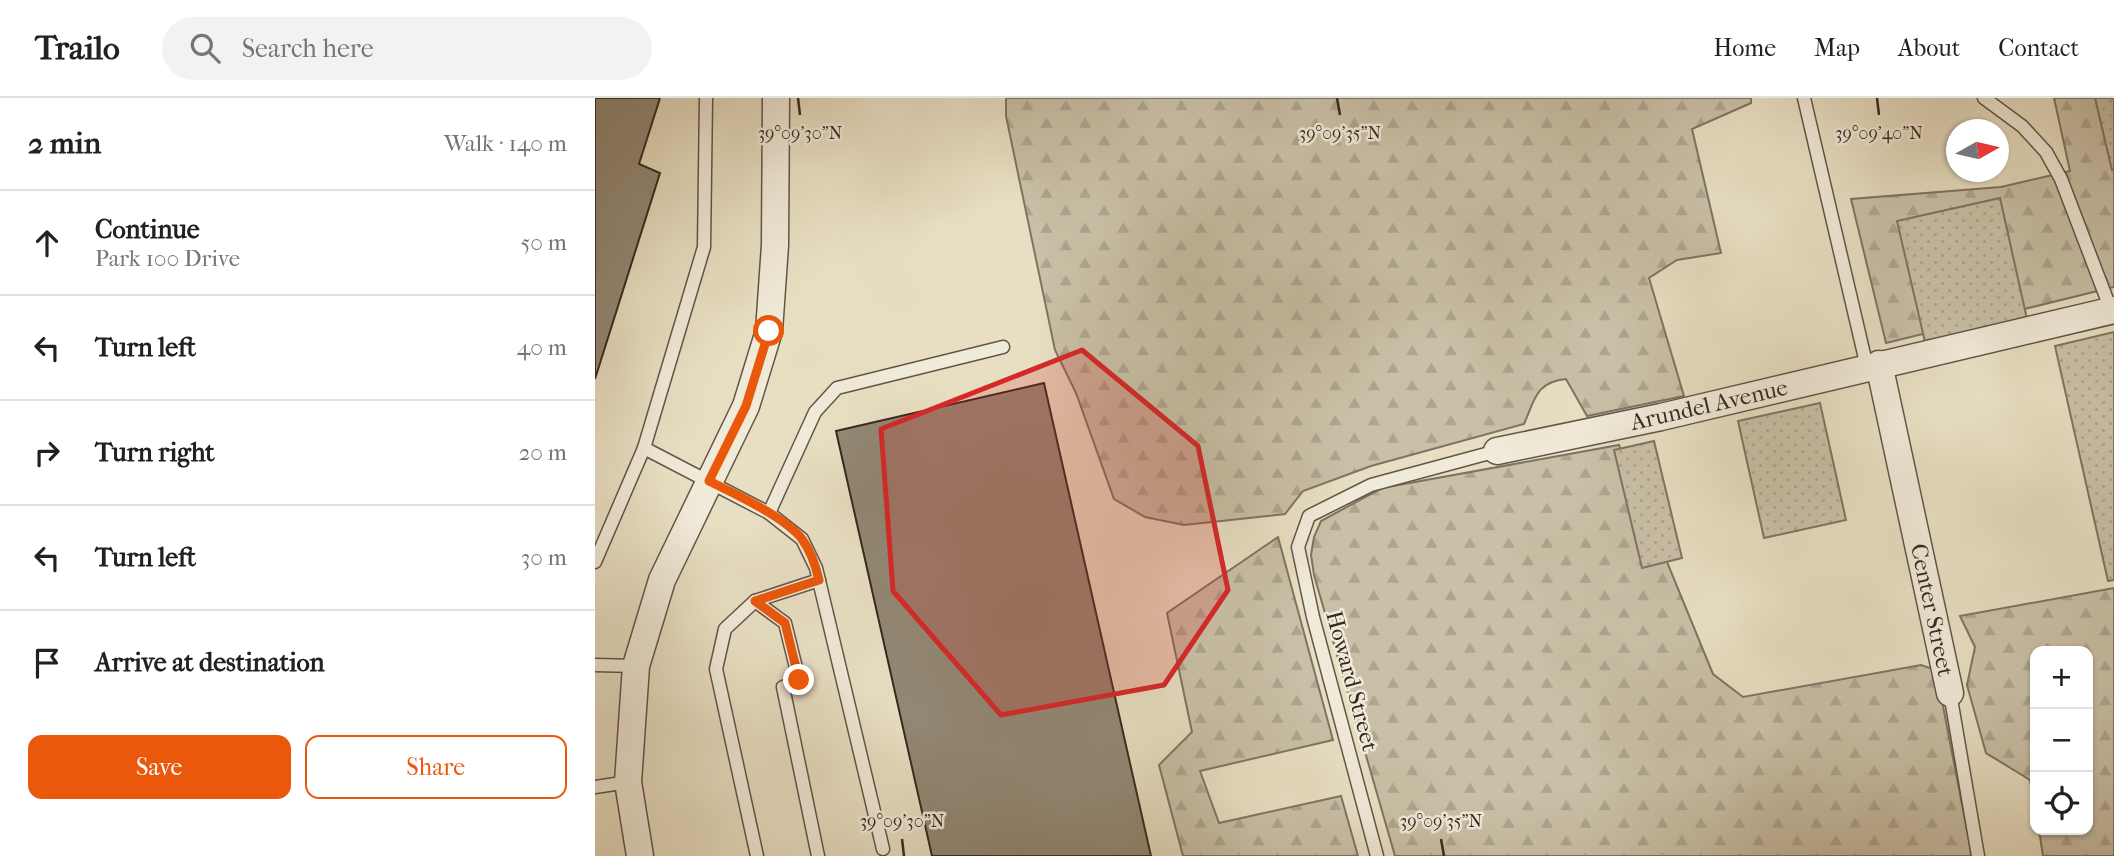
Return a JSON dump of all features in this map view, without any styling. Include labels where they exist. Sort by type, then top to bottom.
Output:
[{"type":"street","points":[[640,856],[628,782],[636,666],[662,580],[746,406],[769,331],[775,245],[776,98]]},
{"type":"street","name":"Arundel Avenue","points":[[1497,451],[1661,417],[2113,310]]},
{"type":"street","name":"Center Street","points":[[1873,366],[1950,693]]},
{"type":"lane","points":[[595,562],[643,448],[704,247],[706,98]]},
{"type":"lane","points":[[1804,98],[1873,366]]},
{"type":"lane","points":[[1984,98],[2022,126],[2046,152],[2061,179],[2113,310]]},
{"type":"lane","points":[[769,513],[815,412],[837,388],[1003,347]]},
{"type":"lane","points":[[643,448],[769,513],[802,539],[816,568],[883,849]]},
{"type":"lane","name":"Arundel Avenue","points":[[1309,516],[1371,485],[1497,451]]},
{"type":"lane","name":"Howard Street","points":[[1309,516],[1298,547],[1313,617],[1377,856]]},
{"type":"lane","points":[[757,856],[716,669],[725,629],[755,601],[819,580]]},
{"type":"lane","points":[[755,601],[785,623],[799,680],[783,687],[818,856]]},
{"type":"lane","points":[[595,665],[636,666]]},
{"type":"lane","name":"Center Street","points":[[1950,693],[1978,856]]},
{"type":"lane","points":[[595,787],[628,782]]},
{"type":"highlighted area","points":[[1082,350],[1198,446],[1228,590],[1164,685],[1001,715],[893,591],[881,429]]},
{"type":"green space","points":[[1006,98],[1751,98],[1751,103],[1692,129],[1721,253],[1677,260],[1649,278],[1684,396],[1587,416],[1566,379],[1556,381],[1538,393],[1524,424],[1371,466],[1303,491],[1285,514],[1184,525],[1145,517],[1114,499],[1076,393],[1055,350],[1006,116]]},
{"type":"green space","points":[[2054,98],[2114,98],[2114,287],[1886,343],[1851,199],[2001,187],[2070,171]]},
{"type":"green space","points":[[2095,98],[2114,98],[2114,170],[2112,170]]},
{"type":"green space","points":[[2000,198],[2027,319],[1925,342],[1897,221]]},
{"type":"green space","points":[[2114,332],[2114,580],[2108,581],[2055,346]]},
{"type":"green space","points":[[1820,403],[1846,520],[1764,538],[1738,421]]},
{"type":"green space","points":[[1654,441],[1682,558],[1642,568],[1614,450]]},
{"type":"green space","points":[[1619,445],[1713,674],[1743,697],[1921,665],[1936,670],[1972,856],[1395,856],[1314,575],[1311,555],[1314,537],[1321,521],[1382,488]]},
{"type":"green space","points":[[1278,537],[1333,740],[1200,771],[1219,823],[1341,796],[1358,856],[1183,856],[1159,765],[1192,732],[1167,613]]},
{"type":"green space","points":[[2114,588],[2114,856],[2043,856],[2040,835],[2093,835],[2093,646],[2030,646],[2030,780],[1986,753],[1967,685],[1975,647],[1960,616]]},
{"type":"building","points":[[595,98],[660,98],[639,164],[660,173],[595,379]]},
{"type":"building","points":[[1044,383],[1151,856],[932,856],[836,431]]},
{"type":"route","points":[[769,331],[746,406],[709,481],[769,513],[802,539],[816,568],[819,580],[755,601],[785,623],[799,680]]}]
